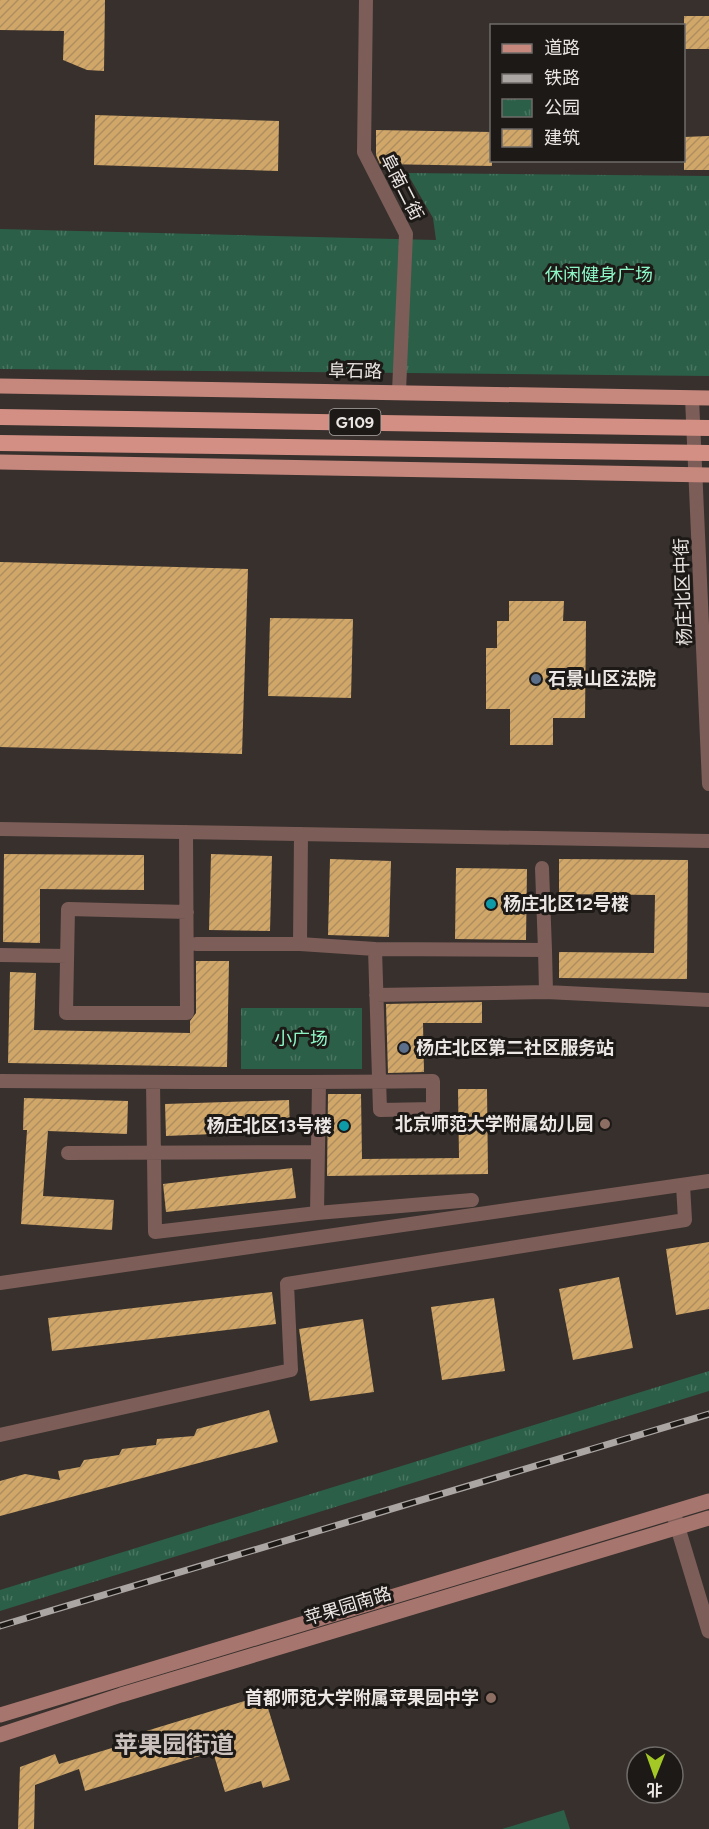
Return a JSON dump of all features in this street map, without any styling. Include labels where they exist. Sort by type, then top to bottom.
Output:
[{"type":"highway","name":"G109","points":[[0,417],[709,428]]},
{"type":"highway","name":"G109","points":[[0,443],[709,453]]},
{"type":"main road","name":"阜石路","points":[[0,386],[709,398]]},
{"type":"main road","points":[[0,462],[703,475]]},
{"type":"main road","name":"苹果园南路","points":[[0,1715],[709,1501]]},
{"type":"main road","name":"苹果园南路","points":[[0,1735],[121,1695],[709,1518]]},
{"type":"street","name":"阜南二街","points":[[366,0],[364,152],[406,234],[399,391]]},
{"type":"street","name":"杨庄北区中街","points":[[692,398],[703,475],[709,784]]},
{"type":"street","points":[[0,829],[709,841]]},
{"type":"street","points":[[186,832],[187,912],[187,1013],[66,1013],[68,909],[187,912]]},
{"type":"street","points":[[300,944],[301,834]]},
{"type":"street","points":[[542,868],[546,992]]},
{"type":"street","points":[[196,944],[300,944],[375,949],[544,950]]},
{"type":"street","points":[[0,1082],[378,1082],[375,949]]},
{"type":"street","points":[[0,955],[67,956]]},
{"type":"street","points":[[376,995],[546,992],[709,1000]]},
{"type":"street","points":[[153,1082],[155,1232],[317,1213],[472,1200]]},
{"type":"street","points":[[317,1213],[319,1082]]},
{"type":"street","points":[[68,1153],[154,1155],[318,1152]]},
{"type":"street","points":[[0,1283],[709,1181]]},
{"type":"street","points":[[0,1434],[291,1370],[287,1284],[685,1220],[683,1185]]},
{"type":"street","points":[[673,1512],[709,1631]]},
{"type":"green space","name":"休闲健身广场","points":[[407,173],[709,176],[709,376],[0,369],[0,229],[436,240],[433,218]]},
{"type":"green space","name":"小广场","points":[[241,1008],[362,1008],[362,1069],[241,1069]]},
{"type":"green space","points":[[709,1371],[709,1391],[0,1611],[0,1590]]},
{"type":"green space","points":[[564,1810],[570,1829],[502,1829]]},
{"type":"building","points":[[0,0],[105,0],[104,71],[87,70],[63,60],[64,31],[0,30]]},
{"type":"building","points":[[684,16],[709,16],[709,49],[685,49]]},
{"type":"building","points":[[95,115],[279,121],[278,171],[94,165]]},
{"type":"building","points":[[376,130],[490,132],[492,166],[380,164],[376,155]]},
{"type":"building","points":[[709,136],[709,170],[684,170],[685,137]]},
{"type":"building","points":[[0,562],[248,569],[242,754],[0,747]]},
{"type":"building","name":"石景山区法院","points":[[509,601],[564,601],[563,621],[586,621],[585,718],[553,718],[553,745],[510,745],[510,709],[486,709],[486,648],[497,648],[497,621],[509,621]]},
{"type":"building","points":[[270,618],[353,619],[351,698],[268,696]]},
{"type":"building","points":[[4,854],[144,855],[144,890],[40,889],[40,943],[3,942]]},
{"type":"building","points":[[211,854],[272,856],[270,931],[209,930]]},
{"type":"building","points":[[330,859],[391,861],[389,937],[328,935]]},
{"type":"building","points":[[559,859],[688,860],[687,979],[559,978],[559,952],[654,953],[655,895],[559,894]]},
{"type":"building","name":"杨庄北区12号楼","points":[[456,868],[527,869],[526,940],[455,939]]},
{"type":"building","points":[[196,961],[229,961],[227,1067],[8,1063],[10,972],[36,973],[34,1030],[190,1033],[190,1021],[196,1013]]},
{"type":"building","name":"杨庄北区第二社区服务站","points":[[482,1002],[482,1023],[423,1023],[424,1072],[388,1073],[386,1004]]},
{"type":"building","name":"杨庄北区13号楼","points":[[458,1089],[487,1089],[488,1174],[327,1176],[328,1094],[361,1094],[362,1159],[459,1158]]},
{"type":"building","points":[[24,1098],[128,1101],[127,1134],[48,1131],[43,1196],[114,1200],[112,1230],[21,1224],[27,1130],[23,1130]]},
{"type":"building","points":[[289,1100],[290,1131],[166,1136],[165,1104]]},
{"type":"building","points":[[292,1168],[296,1198],[166,1212],[163,1184]]},
{"type":"building","points":[[709,1242],[709,1309],[676,1315],[666,1249]]},
{"type":"building","points":[[619,1277],[633,1348],[573,1360],[559,1289]]},
{"type":"building","points":[[272,1292],[276,1324],[52,1351],[48,1318]]},
{"type":"building","points":[[494,1298],[505,1371],[442,1380],[431,1307]]},
{"type":"building","points":[[363,1319],[374,1392],[310,1401],[299,1329]]},
{"type":"building","points":[[269,1410],[278,1442],[0,1516],[0,1481],[25,1474],[60,1480],[58,1471],[80,1467],[84,1460],[119,1455],[122,1449],[156,1445],[157,1439],[194,1436],[197,1429]]},
{"type":"building","points":[[264,1695],[290,1780],[263,1788],[261,1781],[225,1792],[213,1752],[85,1791],[79,1769],[35,1785],[34,1829],[18,1829],[20,1767],[55,1754],[59,1764],[145,1738],[143,1732]]},
{"type":"railway","points":[[0,1626],[709,1414]]},
{"type":"place","name":"石景山区法院","points":[[536,679]]},
{"type":"place","name":"杨庄北区12号楼","points":[[491,904]]},
{"type":"place","name":"杨庄北区第二社区服务站","points":[[404,1048]]},
{"type":"place","name":"北京师范大学附属幼儿园","points":[[605,1124]]},
{"type":"place","name":"杨庄北区13号楼","points":[[344,1126]]},
{"type":"place","name":"首都师范大学附属苹果园中学","points":[[491,1698]]},
{"type":"district","name":"苹果园街道","points":[[174,1745]]}]
